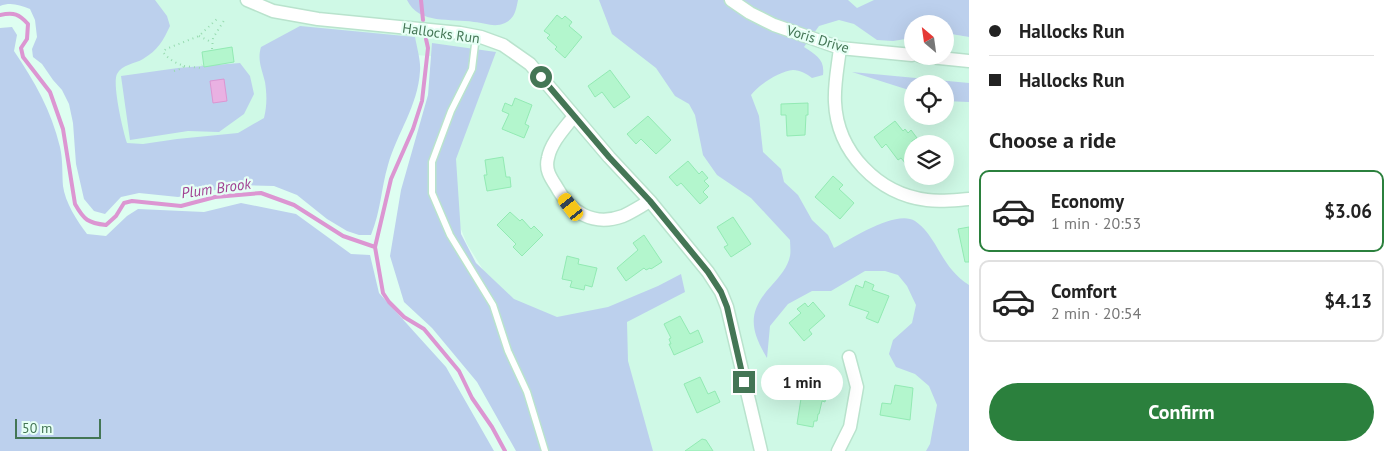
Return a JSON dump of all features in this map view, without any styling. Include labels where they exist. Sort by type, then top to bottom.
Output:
[{"type":"street","name":"Hallocks Run","points":[[247,0],[273,11],[318,19],[476,36],[503,45],[530,64],[609,157],[650,201],[708,272],[721,292],[727,307],[760,451]]},
{"type":"street","name":"Voris Drive","points":[[731,0],[750,13],[774,25],[840,48],[904,55]]},
{"type":"street","points":[[840,48],[835,102],[838,124],[840,132],[852,154],[867,172],[888,188],[913,197],[942,201],[969,199]]},
{"type":"street","points":[[954,59],[969,61]]},
{"type":"street","points":[[574,116],[553,145],[547,160],[548,172],[557,189],[571,207],[585,216],[605,219],[623,216],[650,201]]},
{"type":"street","points":[[838,451],[850,427],[857,387],[849,357]]},
{"type":"lane","points":[[476,36],[472,69],[451,111],[432,162],[432,193],[450,235],[493,305],[508,351],[527,392],[545,451]]},
{"type":"path","points":[[202,65],[197,69],[172,62],[163,52],[171,46],[199,36],[219,17]]},
{"type":"path","points":[[212,49],[213,38],[225,19]]},
{"type":"path","points":[[199,36],[212,42]]},
{"type":"path","points":[[174,71],[184,66]]},
{"type":"shaded area","points":[[0,0],[155,0],[167,16],[170,26],[160,45],[153,52],[143,59],[122,68],[117,74],[116,79],[119,108],[127,143],[143,144],[238,133],[264,118],[266,96],[260,60],[261,47],[300,26],[415,37],[420,63],[418,84],[411,108],[388,165],[377,217],[371,235],[359,235],[347,231],[327,219],[297,195],[274,186],[242,185],[178,197],[139,193],[121,197],[105,214],[94,211],[84,199],[76,164],[73,123],[69,104],[62,90],[42,64],[33,57],[32,49],[37,37],[35,20],[30,9],[11,4],[0,6]]},
{"type":"shaded area","points":[[76,0],[913,0],[913,15],[904,15],[904,65],[954,65],[954,34],[969,37],[969,451],[645,451],[540,318],[495,289],[467,244],[456,217],[448,173],[478,60],[292,45],[301,141],[118,162]]},
{"type":"shaded area","points":[[407,0],[518,0],[516,10],[511,19],[505,23],[494,25],[427,17],[412,8]]},
{"type":"shaded area","points":[[599,0],[848,0],[857,8],[874,0],[969,0],[969,37],[954,34],[954,15],[904,15],[904,39],[893,41],[877,40],[854,24],[839,20],[819,26],[804,47],[821,61],[823,75],[812,78],[798,71],[788,71],[770,79],[751,95],[759,116],[763,152],[781,169],[784,182],[798,195],[812,220],[828,235],[834,248],[874,226],[907,218],[915,221],[924,229],[949,267],[969,285],[969,451],[926,451],[930,444],[937,405],[929,386],[915,374],[896,367],[889,354],[893,340],[912,323],[916,305],[907,286],[898,275],[885,271],[865,271],[831,291],[812,291],[788,304],[770,326],[767,358],[754,329],[755,312],[764,294],[780,275],[789,260],[790,240],[751,198],[717,175],[703,155],[695,115],[689,104],[675,96],[656,68],[612,34]]},
{"type":"shaded area","points":[[12,27],[17,35],[14,51],[42,97],[52,121],[61,152],[63,186],[66,198],[87,234],[106,236],[127,216],[138,209],[204,212],[241,203],[296,214],[351,254],[370,255],[379,293],[446,367],[494,451],[0,451],[0,28]]},
{"type":"shaded area","points":[[432,43],[496,52],[456,159],[461,234],[476,263],[514,299],[557,317],[608,307],[681,274],[685,292],[627,322],[628,361],[653,451],[516,451],[477,382],[432,328],[404,302],[390,256],[401,190],[428,95]]},
{"type":"shaded area","points":[[240,63],[250,76],[254,94],[244,114],[219,132],[188,131],[130,140],[121,76],[178,68]]},
{"type":"shaded area","points":[[852,72],[904,77],[904,88]]},
{"type":"shaded area","points":[[224,79],[227,101],[213,103],[210,81]]},
{"type":"shaded area","points":[[954,82],[969,83],[969,102],[954,101]]},
{"type":"building","points":[[557,15],[562,19],[565,16],[572,22],[569,26],[582,37],[565,58],[555,49],[557,47],[547,38],[550,35],[544,31]]},
{"type":"building","points":[[232,47],[234,62],[204,67],[202,52]]},
{"type":"building","points":[[610,70],[630,97],[614,108],[602,92],[595,97],[588,86]]},
{"type":"building","points":[[515,98],[532,105],[525,124],[529,126],[524,138],[502,129],[509,114],[502,111],[505,103],[512,106]]},
{"type":"building","points":[[808,103],[805,135],[787,136],[786,115],[781,115],[781,104]]},
{"type":"building","points":[[648,116],[671,140],[656,154],[641,139],[636,144],[627,134]]},
{"type":"building","points":[[895,121],[903,131],[905,129],[908,133],[911,130],[915,135],[904,135],[904,162],[901,158],[898,160],[886,144],[882,148],[874,137]]},
{"type":"building","points":[[503,157],[506,177],[510,177],[511,187],[487,191],[484,175],[487,175],[485,160]]},
{"type":"building","points":[[688,161],[699,174],[702,171],[708,178],[704,181],[709,186],[703,192],[708,197],[700,204],[681,183],[677,186],[669,177]]},
{"type":"building","points":[[833,176],[843,185],[839,189],[854,203],[840,219],[815,197]]},
{"type":"building","points":[[510,212],[520,221],[522,219],[531,229],[534,226],[543,235],[522,256],[513,247],[516,244],[497,225]]},
{"type":"building","points":[[733,217],[751,244],[731,257],[724,247],[728,245],[717,227]]},
{"type":"building","points":[[969,227],[969,262],[965,262],[958,229]]},
{"type":"building","points":[[644,235],[662,262],[651,269],[646,270],[644,268],[626,281],[617,268],[638,250],[633,243]]},
{"type":"building","points":[[567,256],[579,259],[578,264],[597,268],[592,287],[585,285],[584,290],[570,287],[572,281],[562,279]]},
{"type":"building","points":[[865,281],[874,285],[872,290],[889,296],[878,323],[866,318],[869,312],[849,305],[856,285],[863,288]]},
{"type":"building","points":[[813,302],[825,316],[809,330],[812,334],[804,341],[789,323],[801,313],[797,309],[805,303],[808,307]]},
{"type":"building","points":[[680,316],[690,334],[698,330],[703,342],[674,355],[669,344],[671,344],[669,339],[671,338],[664,324]]},
{"type":"building","points":[[700,377],[708,394],[715,391],[720,402],[697,413],[684,384]]},
{"type":"building","points":[[895,385],[913,388],[910,420],[880,415],[882,403],[891,404]]},
{"type":"building","points":[[803,386],[827,390],[825,402],[822,401],[817,421],[814,421],[813,427],[797,424]]},
{"type":"building","points":[[702,439],[706,440],[713,451],[685,451]]},
{"type":"waterway","points":[[421,0],[423,20]]},
{"type":"waterway","name":"Plum Brook","points":[[0,15],[16,15],[28,24],[27,39],[21,48],[23,57],[50,92],[63,129],[75,204],[87,220],[106,225],[116,216],[124,203],[132,201],[181,206],[215,197],[261,193],[294,205],[343,236],[375,247],[383,293],[404,317],[424,329],[459,371],[472,398],[492,427],[505,451]]},
{"type":"waterway","points":[[375,247],[391,179],[413,129],[422,101],[428,48],[426,39]]},
{"type":"route","points":[[541,77],[609,157],[650,201],[708,272],[721,292],[727,307],[744,382]]}]
